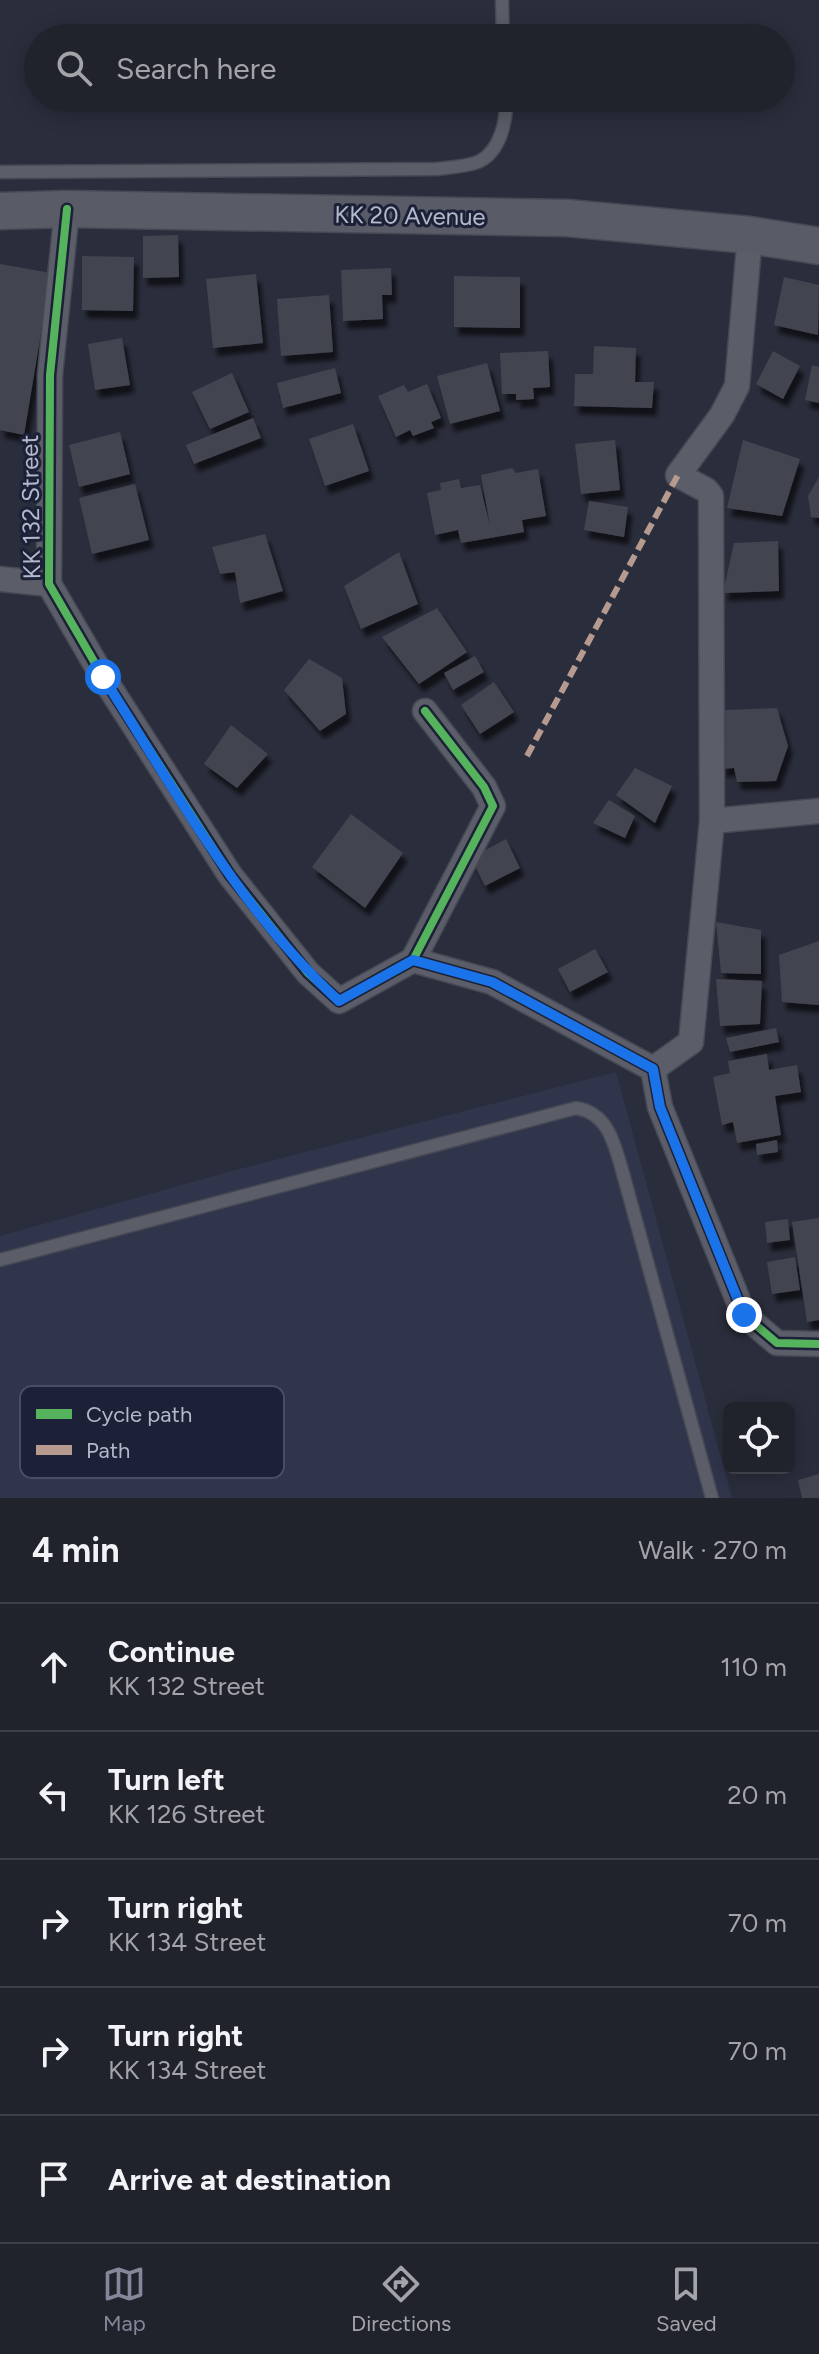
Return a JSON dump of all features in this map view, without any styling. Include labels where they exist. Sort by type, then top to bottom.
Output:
[{"type":"main road","name":"KK 20 Avenue","points":[[0,211],[67,209],[567,218],[750,235],[819,246]]},
{"type":"street","name":"KK 132 Street","points":[[67,209],[50,375],[49,584],[103,677],[230,875],[308,973],[339,1001],[413,960]]},
{"type":"street","points":[[653,1069],[691,1042],[712,821],[711,496],[678,475],[722,415],[737,386],[750,235]]},
{"type":"street","points":[[0,579],[49,584]]},
{"type":"street","points":[[425,711],[484,787],[493,806],[413,960],[492,982],[653,1069]]},
{"type":"street","points":[[712,821],[819,811]]},
{"type":"street","points":[[653,1069],[660,1107],[744,1315],[777,1343],[819,1344]]},
{"type":"lane","points":[[502,0],[503,24]]},
{"type":"lane","points":[[0,172],[436,169],[480,161],[498,142],[507,112]]},
{"type":"lane","points":[[0,1260],[576,1108],[591,1110],[604,1124],[622,1170],[712,1498]]},
{"type":"shaded area","points":[[616,1072],[732,1498],[0,1498],[0,1236],[228,1172]]},
{"type":"building","points":[[178,235],[179,277],[143,278],[143,236]]},
{"type":"building","points":[[82,256],[134,257],[133,311],[82,310]]},
{"type":"building","points":[[0,264],[51,273],[24,435],[0,430]]},
{"type":"building","points":[[391,268],[392,295],[382,295],[383,319],[343,321],[341,270]]},
{"type":"building","points":[[256,274],[263,343],[213,348],[206,279]]},
{"type":"building","points":[[454,276],[520,277],[520,328],[454,327]]},
{"type":"building","points":[[784,277],[819,285],[818,335],[774,325]]},
{"type":"building","points":[[329,295],[333,352],[281,356],[277,299]]},
{"type":"building","points":[[122,338],[130,385],[95,390],[88,344]]},
{"type":"building","points":[[594,346],[636,348],[635,382],[654,382],[652,408],[574,406],[575,374],[593,374]]},
{"type":"building","points":[[548,351],[550,387],[533,388],[534,399],[516,400],[516,394],[502,394],[500,353]]},
{"type":"building","points":[[773,351],[800,366],[783,399],[756,384]]},
{"type":"building","points":[[487,363],[500,411],[450,424],[437,376]]},
{"type":"building","points":[[812,365],[819,367],[819,403],[805,400]]},
{"type":"building","points":[[335,368],[341,393],[283,408],[277,383]]},
{"type":"building","points":[[232,373],[249,412],[210,429],[192,392]]},
{"type":"building","points":[[427,384],[441,418],[431,422],[434,428],[413,436],[410,430],[396,437],[378,396],[404,385],[408,392]]},
{"type":"building","points":[[253,418],[261,438],[194,464],[186,445]]},
{"type":"building","points":[[353,424],[369,471],[325,486],[309,439]]},
{"type":"building","points":[[120,432],[130,474],[79,487],[69,445]]},
{"type":"building","points":[[615,440],[620,490],[581,494],[575,444]]},
{"type":"building","points":[[743,440],[800,459],[782,516],[727,508]]},
{"type":"building","points":[[512,468],[516,473],[538,469],[546,516],[522,520],[524,532],[461,543],[458,530],[435,535],[427,493],[441,490],[440,483],[459,479],[461,488],[480,485],[490,526],[481,475]]},
{"type":"building","points":[[819,477],[819,518],[811,517],[808,496]]},
{"type":"building","points":[[135,484],[149,540],[92,554],[79,498]]},
{"type":"building","points":[[589,501],[628,507],[624,537],[584,530]]},
{"type":"building","points":[[265,534],[283,591],[240,603],[235,572],[220,574],[212,547]]},
{"type":"building","points":[[778,541],[779,591],[723,593],[734,543]]},
{"type":"building","points":[[399,552],[418,604],[361,629],[344,586]]},
{"type":"building","points":[[437,608],[467,652],[419,684],[382,637]]},
{"type":"building","points":[[475,656],[484,672],[453,690],[444,673]]},
{"type":"building","points":[[309,659],[342,678],[346,714],[320,731],[284,690]]},
{"type":"building","points":[[494,682],[514,712],[480,734],[461,705]]},
{"type":"building","points":[[777,708],[788,746],[776,781],[737,782],[734,768],[721,769],[725,710]]},
{"type":"building","points":[[231,725],[268,754],[237,788],[204,764]]},
{"type":"building","points":[[635,768],[672,786],[655,823],[616,795]]},
{"type":"building","points":[[609,800],[635,816],[625,838],[593,823]]},
{"type":"building","points":[[351,814],[403,853],[365,908],[312,867]]},
{"type":"building","points":[[506,839],[520,868],[485,886],[471,858]]},
{"type":"building","points":[[716,922],[761,930],[761,974],[721,973]]},
{"type":"building","points":[[819,941],[819,1005],[782,1002],[779,955]]},
{"type":"building","points":[[595,949],[608,972],[570,992],[558,969]]},
{"type":"building","points":[[716,979],[762,981],[760,1024],[720,1026]]},
{"type":"building","points":[[776,1028],[779,1042],[730,1052],[726,1038]]},
{"type":"building","points":[[767,1054],[769,1070],[797,1065],[801,1092],[775,1096],[781,1135],[737,1143],[733,1122],[722,1125],[713,1077],[730,1073],[728,1061]]},
{"type":"building","points":[[777,1140],[778,1152],[757,1155],[756,1144]]},
{"type":"building","points":[[819,1218],[819,1320],[807,1322],[792,1222]]},
{"type":"building","points":[[788,1219],[790,1240],[767,1243],[765,1222]]},
{"type":"building","points":[[795,1257],[800,1290],[772,1294],[767,1262]]},
{"type":"building","points":[[819,1474],[819,1498],[802,1498],[798,1480]]},
{"type":"marked path","points":[[527,756],[678,475]]},
{"type":"cycle path","points":[[67,209],[50,375],[49,584],[103,677],[230,875],[308,973],[339,1001],[413,960]]},
{"type":"cycle path","points":[[425,711],[484,787],[493,806],[413,960],[492,982],[653,1069],[660,1107],[744,1315],[777,1343],[819,1344]]},
{"type":"route","points":[[103,677],[230,875],[308,973],[339,1001],[413,960],[492,982],[653,1069],[660,1107],[744,1315]]}]
